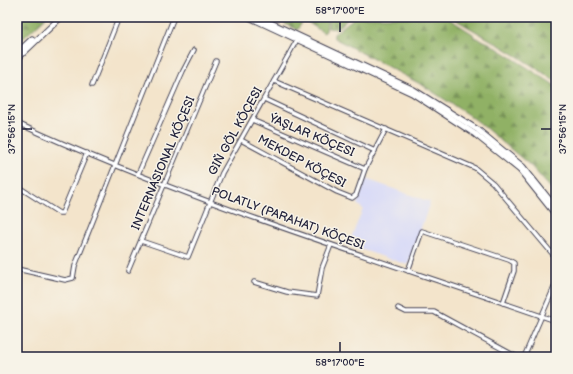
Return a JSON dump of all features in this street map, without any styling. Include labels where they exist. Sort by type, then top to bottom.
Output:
[{"type":"main road","points":[[17,53],[56,17]]},
{"type":"main road","points":[[17,59],[61,17]]},
{"type":"main road","points":[[249,17],[414,90],[478,130],[522,167],[556,208]]},
{"type":"main road","points":[[258,17],[297,38],[412,93],[475,134],[520,170],[556,215]]},
{"type":"street","points":[[92,85],[119,17]]},
{"type":"street","points":[[17,269],[65,280],[72,279],[75,266],[114,164],[174,17]]},
{"type":"street","name":"GIŇ GÖL KÖÇESI","points":[[141,241],[188,257],[222,173],[274,82],[297,38]]},
{"type":"street","points":[[138,174],[165,116],[180,76],[194,50]]},
{"type":"street","name":"INTERNASIONAL KÖÇESI","points":[[128,271],[216,61]]},
{"type":"street","points":[[274,82],[464,162],[480,172],[496,187],[556,258]]},
{"type":"street","points":[[264,99],[375,151]]},
{"type":"street","name":"ÝAŞLAR KÖÇESI","points":[[252,120],[365,168]]},
{"type":"street","name":"POLATLY (PARAHAT) KÖÇESI","points":[[17,122],[87,154],[210,202],[331,245],[556,321]]},
{"type":"street","points":[[365,168],[386,129]]},
{"type":"street","name":"MEKDEP KÖÇESI","points":[[241,140],[344,195],[354,197],[365,168]]},
{"type":"street","points":[[17,186],[59,213],[62,213],[87,154]]},
{"type":"street","points":[[408,271],[422,231],[514,263],[514,271],[503,303]]},
{"type":"street","points":[[254,282],[287,292],[317,296],[322,268],[331,245]]},
{"type":"street","points":[[524,357],[556,283]]},
{"type":"street","points":[[398,308],[406,312],[434,312],[517,357]]},
{"type":"shaded area","points":[[366,179],[430,202],[408,265],[348,245],[363,209],[357,204]]},
{"type":"green space","points":[[17,17],[46,17],[17,44]]},
{"type":"green space","points":[[272,17],[294,17],[302,23],[297,30]]},
{"type":"green space","points":[[300,17],[328,17],[326,31],[324,33]]},
{"type":"green space","points":[[330,17],[350,17],[337,29],[328,28]]},
{"type":"green space","points":[[355,17],[446,17],[473,34],[474,37],[489,43],[556,86],[556,194],[531,166],[476,120],[424,86],[334,38],[334,34]]},
{"type":"green space","points":[[451,17],[556,17],[556,82],[518,56]]}]
